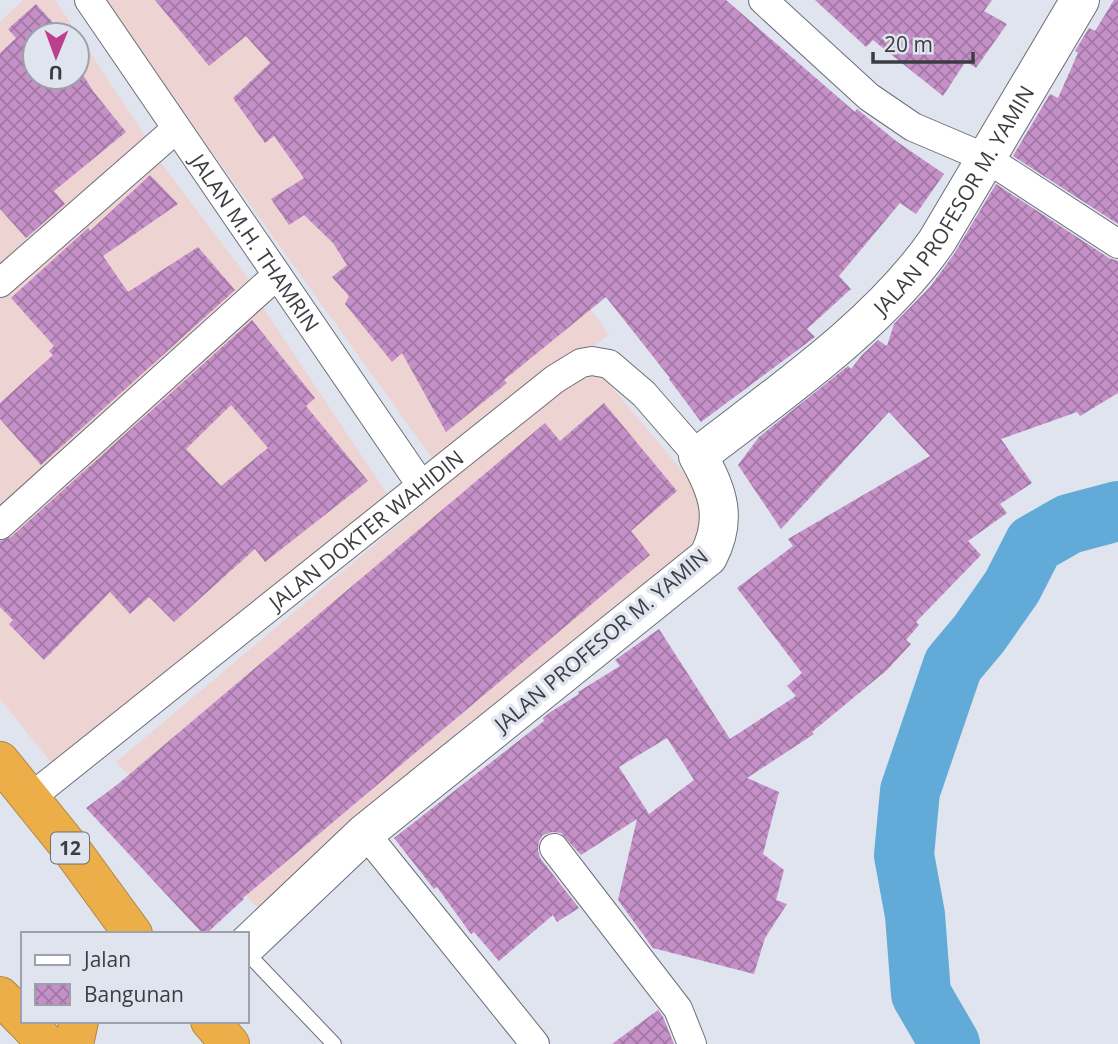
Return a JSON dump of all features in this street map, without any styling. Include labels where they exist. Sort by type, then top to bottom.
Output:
[{"type":"highway","name":"12","points":[[0,761],[132,932]]},
{"type":"highway","points":[[0,996],[21,1017]]},
{"type":"highway","points":[[27,1023],[47,1044]]},
{"type":"highway","points":[[74,1044],[79,1023]]},
{"type":"main road","name":"JALAN PROFESOR M. YAMIN","points":[[248,944],[365,833],[708,557],[717,534],[719,507],[713,482],[698,456],[801,376],[898,291],[918,268],[1080,0]]},
{"type":"street","name":"JALAN M.H. THAMRIN","points":[[89,0],[421,485]]},
{"type":"street","points":[[763,0],[869,97],[914,127],[986,159],[1118,244]]},
{"type":"street","points":[[0,284],[176,130]]},
{"type":"street","points":[[0,526],[277,275]]},
{"type":"street","name":"JALAN DOKTER WAHIDIN","points":[[30,798],[555,379],[581,363],[592,361],[609,364],[617,369],[645,394],[698,456]]},
{"type":"street","points":[[365,833],[535,1044]]},
{"type":"street","points":[[554,848],[678,1009],[692,1044]]},
{"type":"lane","points":[[248,954],[334,1044]]},
{"type":"shaded area","points":[[23,0],[55,0],[69,21],[21,21],[21,91],[91,91],[91,54],[146,137],[0,269],[0,22]]},
{"type":"shaded area","points":[[103,0],[371,0],[609,335],[432,458]]},
{"type":"shaded area","points":[[156,156],[255,287],[0,512],[0,296]]},
{"type":"shaded area","points":[[260,303],[387,494],[54,766],[0,699],[0,545]]},
{"type":"shaded area","points":[[601,374],[703,496],[700,529],[686,557],[257,907],[116,762],[567,383]]},
{"type":"building","points":[[155,0],[726,0],[855,112],[857,109],[896,141],[944,174],[916,214],[900,203],[839,276],[851,289],[807,329],[815,337],[701,422],[606,297],[504,380],[507,383],[446,432],[402,353],[392,362],[345,304],[349,296],[332,277],[347,265],[333,243],[304,215],[289,225],[271,199],[304,178],[274,136],[265,143],[233,98],[270,63],[246,36],[209,66]]},
{"type":"building","points":[[815,0],[992,0],[984,11],[1007,24],[976,68],[966,61],[943,96],[873,40],[866,47]]},
{"type":"building","points":[[1114,0],[1118,0],[1118,224],[1013,156],[1050,94],[1058,98],[1078,53],[1075,51],[1089,28],[1095,31]]},
{"type":"building","points":[[36,4],[52,21],[21,21],[21,91],[91,91],[91,88],[126,132],[54,191],[65,204],[26,238],[0,209],[0,53],[16,38],[8,29]]},
{"type":"building","points":[[150,175],[178,204],[103,256],[128,292],[198,247],[235,290],[41,465],[0,419],[0,403],[53,355],[49,351],[54,346],[11,298],[88,228],[90,231]]},
{"type":"building","points":[[996,184],[1109,258],[1118,261],[1118,393],[1080,416],[1077,412],[1001,439],[1032,483],[1000,504],[1007,513],[968,541],[981,555],[916,622],[919,625],[906,640],[911,644],[887,670],[812,732],[814,734],[747,778],[779,792],[763,854],[784,870],[776,900],[787,904],[765,938],[754,974],[653,948],[618,900],[637,819],[581,855],[561,833],[543,835],[539,841],[540,858],[579,908],[557,922],[553,915],[499,961],[474,932],[471,934],[437,887],[434,889],[394,838],[544,721],[543,718],[549,713],[620,666],[615,660],[659,629],[730,739],[796,696],[787,686],[802,673],[737,588],[793,546],[788,539],[930,456],[889,412],[781,529],[738,465],[759,437],[848,366],[851,369],[878,340],[887,346],[894,324],[930,287],[954,254]],"holes":[[[667,738],[694,780],[649,814],[619,767]]]},
{"type":"building","points":[[252,320],[315,398],[306,406],[368,481],[265,562],[255,549],[174,622],[149,597],[130,614],[110,592],[44,660],[9,624],[13,620],[0,607],[0,541],[11,537]],"holes":[[[231,405],[268,448],[221,486],[186,449]]]},
{"type":"building","points":[[604,403],[677,491],[631,531],[650,555],[243,898],[208,932],[201,932],[86,808],[118,784],[545,423],[560,441]]},
{"type":"building","points":[[658,1010],[674,1044],[612,1044]]},
{"type":"waterway","points":[[950,1044],[921,994],[915,915],[904,855],[910,791],[953,665],[1012,587],[1034,544],[1069,524],[1118,511]]}]
